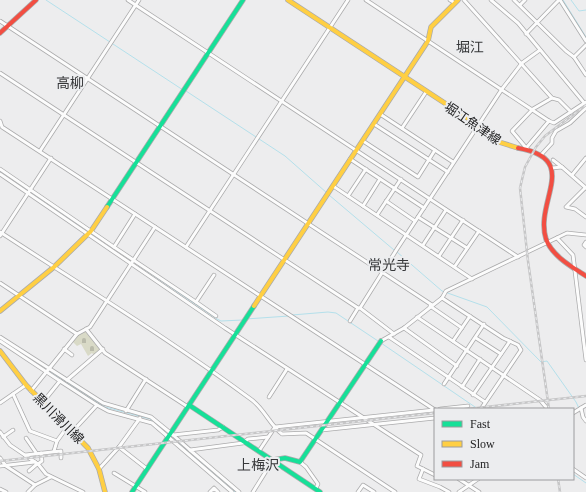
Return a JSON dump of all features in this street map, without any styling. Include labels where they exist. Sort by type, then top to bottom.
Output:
[{"type":"street","points":[[0,33],[36,0]]},
{"type":"street","points":[[128,0],[518,257]]},
{"type":"street","points":[[40,151],[139,0]]},
{"type":"street","points":[[0,311],[54,267],[89,233],[243,0]]},
{"type":"street","name":"堀江魚津線","points":[[288,0],[478,126],[499,142],[527,148],[542,155]]},
{"type":"street","points":[[186,247],[348,0]]},
{"type":"street","points":[[366,0],[549,121],[554,123],[585,103],[511,16],[491,0]]},
{"type":"street","points":[[450,0],[456,1]]},
{"type":"street","points":[[464,0],[552,98],[559,100],[571,112]]},
{"type":"street","points":[[514,0],[574,57],[586,75]]},
{"type":"street","points":[[520,5],[525,0]]},
{"type":"street","points":[[526,34],[560,0],[586,41]]},
{"type":"street","points":[[132,492],[171,435],[188,406],[260,295],[428,41],[431,27],[456,1]]},
{"type":"street","points":[[0,21],[382,272],[462,328]]},
{"type":"street","points":[[574,57],[586,45]]},
{"type":"street","points":[[350,321],[502,89],[522,63],[540,50]]},
{"type":"street","points":[[0,73],[65,114],[136,163],[359,308],[394,334]]},
{"type":"street","points":[[402,128],[426,92]]},
{"type":"street","points":[[549,121],[527,148],[512,131],[533,109],[552,98]]},
{"type":"street","points":[[586,108],[570,123],[556,131],[552,138],[552,143],[542,155],[552,168],[553,177],[543,221],[543,230],[547,243],[558,256],[586,276]]},
{"type":"street","points":[[380,114],[454,162]]},
{"type":"street","points":[[0,121],[2,127],[434,409]]},
{"type":"street","points":[[374,124],[448,172]]},
{"type":"street","points":[[0,132],[2,127]]},
{"type":"street","points":[[362,141],[418,177],[435,150]]},
{"type":"street","points":[[51,158],[1,234],[212,371],[254,402],[266,413],[275,427],[282,434],[302,432],[316,439],[395,492]]},
{"type":"street","points":[[572,175],[586,158]]},
{"type":"street","points":[[350,159],[424,208]]},
{"type":"street","points":[[553,160],[562,166],[586,188],[566,207],[575,209],[586,217]]},
{"type":"street","points":[[552,168],[562,166]]},
{"type":"street","points":[[0,169],[131,264],[287,369],[420,455],[417,466],[434,474]]},
{"type":"street","points":[[348,196],[366,170]]},
{"type":"street","points":[[0,174],[89,233],[134,260],[216,316]]},
{"type":"street","points":[[363,206],[380,179]]},
{"type":"street","points":[[377,215],[401,179]]},
{"type":"street","points":[[333,186],[472,278]]},
{"type":"street","points":[[386,201],[416,221]]},
{"type":"street","points":[[423,245],[446,210]]},
{"type":"street","points":[[114,247],[136,214]]},
{"type":"street","points":[[418,217],[466,248]]},
{"type":"street","points":[[439,256],[463,220]]},
{"type":"street","points":[[31,391],[77,334],[86,329],[106,302],[155,227]]},
{"type":"street","points":[[455,266],[479,231]]},
{"type":"street","points":[[300,462],[381,341],[404,328],[442,298],[446,292],[472,278],[567,233],[586,235]]},
{"type":"street","points":[[557,238],[574,255],[586,360]]},
{"type":"street","points":[[586,242],[584,245],[586,247]]},
{"type":"street","points":[[196,302],[214,275]]},
{"type":"street","points":[[0,284],[77,334]]},
{"type":"street","points":[[442,298],[518,345],[521,350],[482,408]]},
{"type":"street","points":[[202,312],[205,308]]},
{"type":"street","points":[[453,341],[470,316]]},
{"type":"street","points":[[417,317],[540,400],[546,407]]},
{"type":"street","points":[[444,384],[484,324]]},
{"type":"street","points":[[404,328],[457,366]]},
{"type":"street","points":[[86,329],[103,349],[146,380],[223,427],[320,492]]},
{"type":"street","points":[[0,337],[103,403],[155,420],[232,492]]},
{"type":"street","points":[[389,337],[485,402]]},
{"type":"street","points":[[476,338],[501,354]]},
{"type":"street","points":[[0,341],[97,405],[108,411],[152,423],[171,435],[239,492]]},
{"type":"street","points":[[474,395],[510,341]]},
{"type":"street","points":[[64,349],[72,355]]},
{"type":"street","points":[[67,380],[103,349]]},
{"type":"street","name":"黒川滑川線","points":[[0,351],[31,391],[68,426],[88,448],[99,470],[106,492]]},
{"type":"street","points":[[462,387],[480,360]]},
{"type":"street","points":[[269,397],[287,369]]},
{"type":"street","points":[[43,402],[60,380]]},
{"type":"street","points":[[126,411],[146,380]]},
{"type":"street","points":[[0,403],[26,385]]},
{"type":"street","points":[[13,394],[30,432],[57,441]]},
{"type":"street","points":[[73,431],[97,405]]},
{"type":"street","points":[[574,412],[586,405]]},
{"type":"street","points":[[449,408],[468,406]]},
{"type":"street","points":[[580,408],[586,421]]},
{"type":"street","points":[[259,451],[275,427],[434,410]]},
{"type":"street","points":[[99,470],[119,447],[140,419],[141,415]]},
{"type":"street","points":[[322,430],[434,418]]},
{"type":"street","points":[[54,451],[57,441],[68,426]]},
{"type":"street","points":[[171,435],[218,430],[223,427]]},
{"type":"street","points":[[3,437],[13,430]]},
{"type":"street","points":[[0,432],[10,445],[37,463],[51,476],[83,492]]},
{"type":"street","points":[[190,450],[243,443],[248,439],[268,436]]},
{"type":"street","points":[[26,438],[37,454]]},
{"type":"street","points":[[119,447],[147,469]]},
{"type":"street","points":[[25,456],[60,451],[61,458]]},
{"type":"street","points":[[29,471],[37,463],[42,461],[41,453]]},
{"type":"street","points":[[0,458],[6,466],[35,485]]},
{"type":"street","points":[[253,492],[273,460],[285,458],[300,462],[317,479],[318,484],[316,488]]},
{"type":"street","points":[[0,466],[37,463]]},
{"type":"street","points":[[423,469],[419,479],[449,492]]},
{"type":"street","points":[[574,470],[586,478]]},
{"type":"street","points":[[114,473],[145,492]]},
{"type":"street","points":[[28,492],[35,485],[51,476]]},
{"type":"street","points":[[461,480],[479,492]]},
{"type":"street","points":[[459,492],[476,480]]},
{"type":"street","points":[[358,492],[363,485],[374,492]]},
{"type":"street","points":[[210,492],[214,488],[218,492]]},
{"type":"street","points":[[0,489],[6,492]]},
{"type":"green space","points":[[85,331],[101,349],[94,355],[92,353],[88,356],[81,344],[77,346],[72,341]]},
{"type":"waterway","points":[[46,0],[183,90]]},
{"type":"waterway","points":[[563,0],[586,37]]},
{"type":"waterway","points":[[571,0],[579,11],[586,10]]},
{"type":"waterway","points":[[186,91],[285,156],[327,193]]},
{"type":"waterway","points":[[0,171],[89,232]]},
{"type":"waterway","points":[[329,195],[394,250]]},
{"type":"waterway","points":[[91,233],[100,239]]},
{"type":"waterway","points":[[397,252],[442,291],[487,307],[541,362],[547,361],[576,402],[585,421]]},
{"type":"waterway","points":[[138,265],[217,319],[221,321],[243,320]]},
{"type":"waterway","points":[[292,315],[328,312],[336,313],[378,341]]},
{"type":"waterway","points":[[246,319],[289,316]]},
{"type":"waterway","points":[[6,343],[46,370]]},
{"type":"waterway","points":[[381,343],[477,408]]},
{"type":"waterway","points":[[49,371],[105,407],[150,419],[169,434]]},
{"type":"waterway","points":[[171,436],[235,492]]},
{"type":"waterway","points":[[574,475],[586,483]]},
{"type":"railway","points":[[549,408],[528,261],[520,188],[525,167],[536,147],[545,136],[586,105]]},
{"type":"railway","points":[[477,408],[586,396]]},
{"type":"railway","points":[[0,461],[434,413]]},
{"type":"railway","points":[[558,480],[560,492]]},
{"type":"traffic: fast","points":[[107,207],[243,0]]},
{"type":"traffic: fast","points":[[132,492],[254,306]]},
{"type":"traffic: fast","points":[[273,460],[285,458],[300,462],[381,341]]},
{"type":"traffic: fast","points":[[189,405],[320,492]]},
{"type":"traffic: slow","points":[[288,0],[478,125],[499,142],[518,148]]},
{"type":"traffic: slow","points":[[254,306],[428,41],[431,27],[458,0]]},
{"type":"traffic: slow","points":[[0,311],[54,267],[91,231],[107,207]]},
{"type":"traffic: slow","points":[[0,351],[26,385],[88,448],[99,469],[105,492]]},
{"type":"traffic: jam","points":[[0,33],[36,0]]},
{"type":"traffic: jam","points":[[518,148],[537,154],[548,162],[552,172],[552,183],[544,225],[546,239],[553,251],[558,256],[586,276]]},
{"type":"district","name":"堀江","points":[[470,47]]},
{"type":"district","name":"高柳","points":[[70,83]]},
{"type":"district","name":"常光寺","points":[[389,265]]},
{"type":"district","name":"上梅沢","points":[[258,465]]}]
